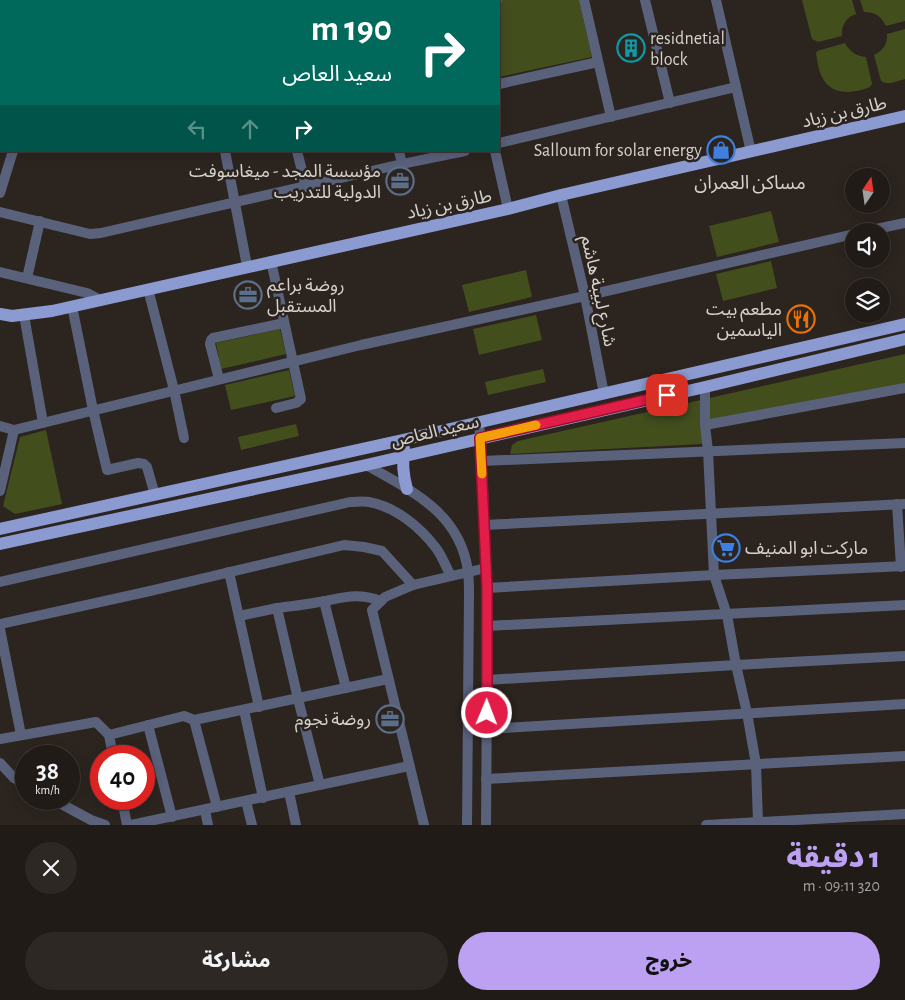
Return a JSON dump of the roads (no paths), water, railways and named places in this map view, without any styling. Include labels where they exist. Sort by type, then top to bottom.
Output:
[{"type":"main road","name":"طارق بن زياد","points":[[0,314],[12,316],[52,311],[508,209],[905,116]]},
{"type":"main road","points":[[0,529],[604,394],[905,324]]},
{"type":"main road","name":"سعيد العاص","points":[[0,544],[366,465],[905,339]]},
{"type":"main road","points":[[407,438],[403,456],[404,477],[407,489]]},
{"type":"street","points":[[584,0],[611,117]]},
{"type":"street","points":[[645,0],[670,103]]},
{"type":"street","points":[[716,0],[751,152]]},
{"type":"street","points":[[500,84],[598,62]]},
{"type":"street","points":[[500,143],[736,87]]},
{"type":"street","points":[[0,193],[13,152]]},
{"type":"street","points":[[225,152],[247,266]]},
{"type":"street","points":[[297,152],[306,187]]},
{"type":"street","points":[[399,152],[402,164]]},
{"type":"street","points":[[0,212],[90,234],[101,233],[457,152]]},
{"type":"street","points":[[495,152],[508,209]]},
{"type":"street","name":"شارع لبيبة هاشم","points":[[562,195],[585,296],[604,394]]},
{"type":"street","points":[[27,278],[40,222]]},
{"type":"street","points":[[890,226],[905,223]]},
{"type":"street","points":[[0,426],[14,430],[362,345],[845,236]]},
{"type":"street","points":[[271,261],[300,398],[296,403],[276,408]]},
{"type":"street","points":[[0,272],[86,293],[100,300]]},
{"type":"street","points":[[148,289],[174,390],[184,438]]},
{"type":"street","points":[[72,306],[107,470],[138,463],[144,464],[147,467],[155,495]]},
{"type":"street","points":[[24,315],[43,423]]},
{"type":"street","points":[[219,379],[210,344],[213,338],[284,323]]},
{"type":"street","points":[[705,387],[705,426],[714,575],[726,614],[748,714],[756,764],[758,822]]},
{"type":"street","points":[[705,426],[905,388]]},
{"type":"street","points":[[479,422],[487,588],[486,825]]},
{"type":"street","points":[[0,491],[14,430]]},
{"type":"street","points":[[482,461],[905,443]]},
{"type":"street","points":[[366,465],[407,489],[446,519],[464,551],[468,571],[469,594],[468,825]]},
{"type":"street","points":[[0,582],[350,502],[370,502],[389,509],[409,520],[437,549],[451,576]]},
{"type":"street","points":[[484,525],[901,504],[903,566],[487,588]]},
{"type":"street","points":[[0,624],[344,545],[382,551],[413,586]]},
{"type":"street","points":[[424,825],[372,610],[385,596],[413,586],[486,568]]},
{"type":"street","points":[[229,572],[259,707]]},
{"type":"street","points":[[239,616],[352,596],[369,597],[381,601]]},
{"type":"street","points":[[324,601],[346,688]]},
{"type":"street","points":[[487,626],[905,605]]},
{"type":"street","points":[[277,608],[320,785]]},
{"type":"street","points":[[0,628],[21,735]]},
{"type":"street","points":[[487,680],[905,656]]},
{"type":"street","points":[[109,735],[184,716],[194,720],[388,679]]},
{"type":"street","points":[[487,729],[905,704]]},
{"type":"street","points":[[244,710],[263,798]]},
{"type":"street","points":[[194,720],[216,808]]},
{"type":"street","points":[[0,739],[96,722],[109,735],[111,745]]},
{"type":"street","points":[[148,725],[168,820]]},
{"type":"street","points":[[486,779],[905,756]]},
{"type":"street","points":[[0,763],[15,779]]},
{"type":"street","points":[[125,810],[129,825],[168,820],[205,810],[410,766]]},
{"type":"street","points":[[289,792],[296,825]]},
{"type":"street","points":[[246,801],[252,825]]},
{"type":"street","points":[[68,810],[83,820],[91,820],[104,825]]},
{"type":"street","points":[[205,810],[208,825]]},
{"type":"street","points":[[706,825],[905,814]]},
{"type":"place","name":"residnetial block","points":[[631,48]]},
{"type":"place","name":"Salloum for solar energy","points":[[721,150]]},
{"type":"place","name":"مؤسسة المجد - ميغاسوفت الدولية للتدريب","points":[[400,181]]},
{"type":"place","name":"روضة براعم المستقبل","points":[[248,295]]},
{"type":"place","name":"مطعم بيت الياسمين","points":[[801,319]]},
{"type":"place","name":"ماركت ابو المنيف","points":[[726,548]]},
{"type":"place","name":"روضة نجوم","points":[[390,719]]},
{"type":"district","name":"مساكن العمران","points":[[750,182]]}]
